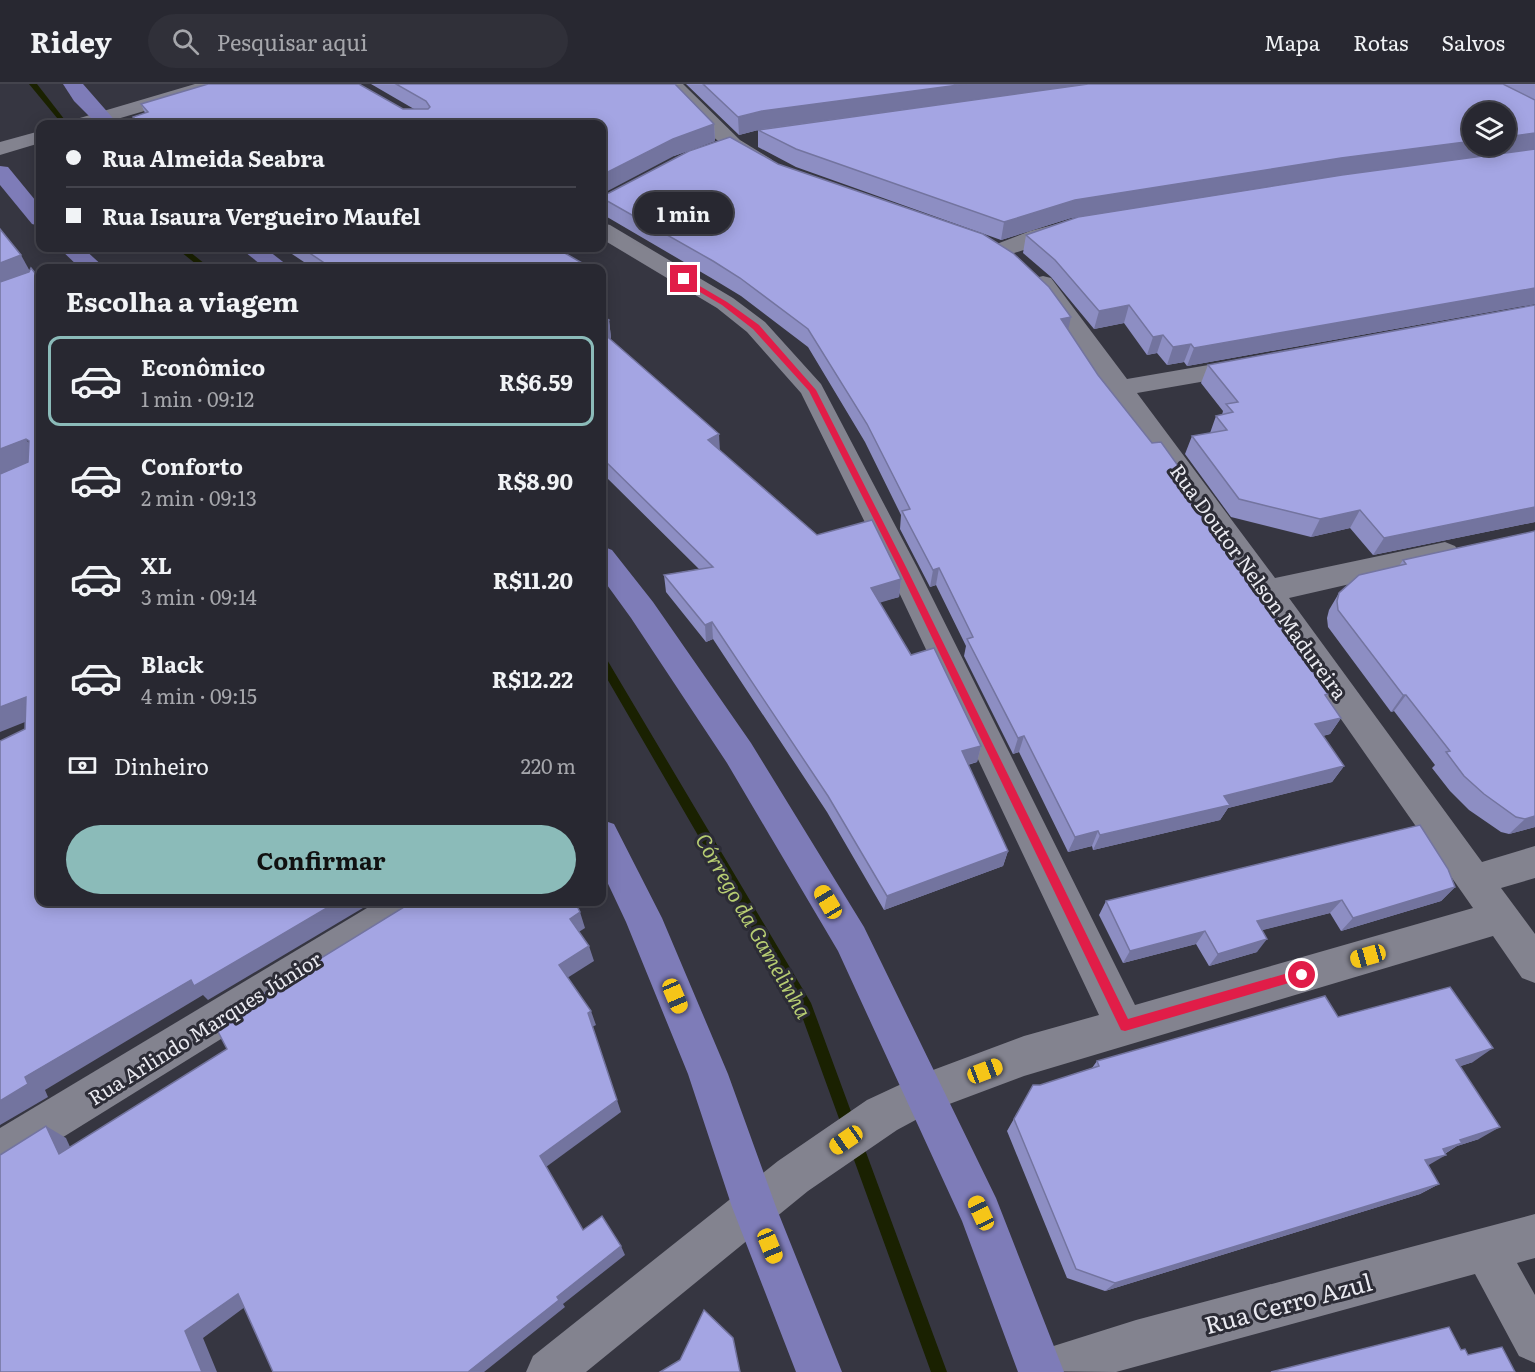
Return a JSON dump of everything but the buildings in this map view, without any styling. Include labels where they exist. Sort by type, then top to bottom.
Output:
[{"type":"main road","points":[[73,84],[92,120]]},
{"type":"main road","points":[[0,172],[36,214]]},
{"type":"main road","points":[[74,252],[84,264]]},
{"type":"main road","points":[[257,252],[273,264]]},
{"type":"main road","points":[[606,562],[642,610],[739,753],[850,939],[926,1093],[981,1213],[1041,1372]]},
{"type":"main road","points":[[606,843],[643,918],[703,1064],[754,1207],[819,1372]]},
{"type":"street","points":[[103,120],[216,84]]},
{"type":"street","points":[[672,84],[722,147],[788,174]]},
{"type":"street","points":[[1,148],[36,137]]},
{"type":"street","points":[[722,147],[763,137]]},
{"type":"street","name":"Rua Doutor Nelson Madureira","points":[[1094,224],[989,245],[1037,276],[1268,591],[1535,965]]},
{"type":"street","points":[[606,233],[733,309],[756,327],[812,390],[902,567],[1125,1026]]},
{"type":"street","points":[[1121,388],[1277,361]]},
{"type":"street","points":[[1268,591],[1477,546]]},
{"type":"street","points":[[1474,880],[1535,862]]},
{"type":"street","name":"Rua Arlindo Marques Júnior","points":[[0,1152],[402,906]]},
{"type":"street","points":[[549,1372],[793,1176],[882,1115],[926,1093],[1024,1056],[1500,917]]},
{"type":"street","name":"Rua Cerro Azul","points":[[1041,1372],[1136,1343],[1535,1236]]},
{"type":"street","points":[[1485,1249],[1535,1340]]},
{"type":"waterway","name":"Córrego da Gamelinha","points":[[33,84],[62,120]]},
{"type":"waterway","name":"Córrego da Gamelinha","points":[[185,252],[201,264]]},
{"type":"waterway","name":"Córrego da Gamelinha","points":[[606,668],[806,1008],[939,1372]]},
{"type":"route","points":[[684,279],[725,303],[756,327],[787,359],[812,390],[902,567],[1125,1026],[1302,975]]}]
